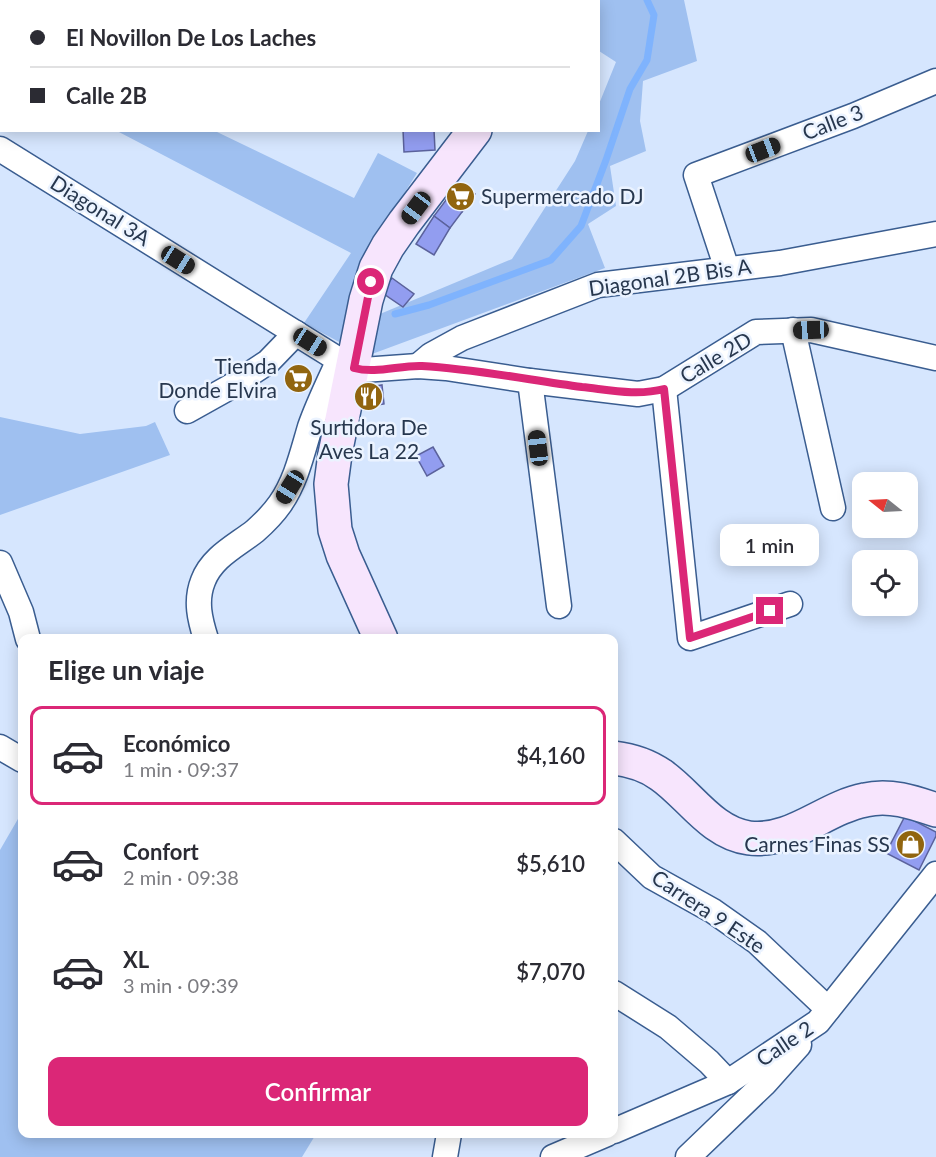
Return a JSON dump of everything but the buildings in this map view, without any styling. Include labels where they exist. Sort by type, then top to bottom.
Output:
[{"type":"street","name":"Calle 3","points":[[727,269],[696,175],[852,116],[936,81]]},
{"type":"street","points":[[379,634],[343,555],[335,530],[333,514],[331,484],[346,364],[371,282],[383,255],[473,132]]},
{"type":"street","name":"Diagonal 3A","points":[[0,149],[346,364]]},
{"type":"street","name":"Diagonal 2B Bis A","points":[[418,366],[431,355],[462,338],[579,291],[619,281],[780,263],[936,234]]},
{"type":"street","points":[[793,330],[832,508]]},
{"type":"street","name":"Calle 2D","points":[[346,364],[363,370],[418,366],[474,371],[530,381],[638,394],[664,389],[756,332],[811,330],[936,358]]},
{"type":"street","points":[[187,411],[268,362],[296,333]]},
{"type":"street","points":[[205,634],[199,613],[202,582],[212,564],[220,556],[256,530],[281,503],[298,470],[311,425],[346,364]]},
{"type":"street","points":[[530,381],[559,606]]},
{"type":"street","points":[[664,389],[690,638],[790,604]]},
{"type":"street","points":[[0,563],[21,612],[27,634]]},
{"type":"street","points":[[0,747],[18,758]]},
{"type":"street","points":[[618,759],[636,762],[661,775],[704,814],[725,829],[747,838],[785,835],[865,799],[907,800],[936,810]]},
{"type":"street","name":"Carrera 9 Este","points":[[618,845],[652,877],[713,911],[750,937],[823,1016]]},
{"type":"street","name":"Calle 2","points":[[618,1129],[728,1082],[823,1016],[936,874]]},
{"type":"street","points":[[618,996],[668,1027],[696,1050],[728,1082]]},
{"type":"street","points":[[688,1157],[765,1083],[823,1016]]},
{"type":"street","points":[[445,1157],[448,1138]]},
{"type":"street","points":[[553,1157],[598,1138]]},
{"type":"shaded area","points":[[600,0],[684,0],[697,61],[643,81],[640,121],[646,151],[610,166],[616,206],[588,224],[605,268],[372,354],[380,314],[512,259],[575,161],[588,132],[600,132],[600,102],[616,62],[600,52]]},
{"type":"shaded area","points":[[119,132],[217,132],[354,198],[378,153],[417,173],[388,219],[341,343],[304,323],[351,253]]},
{"type":"shaded area","points":[[0,417],[80,434],[146,426],[155,422],[170,455],[0,515]]},
{"type":"shaded area","points":[[18,819],[18,1138],[314,1138],[302,1157],[0,1157],[0,850]]},
{"type":"waterway","points":[[395,314],[429,305],[551,260],[581,226],[630,89],[647,60],[654,15],[647,0]]},
{"type":"place","name":"Supermercado DJ","points":[[460,197]]},
{"type":"place","name":"Tienda Donde Elvira","points":[[298,379]]},
{"type":"place","name":"Surtidora De Aves La 22","points":[[369,397]]},
{"type":"place","name":"Carnes Finas SS","points":[[911,845]]},
{"type":"route","points":[[371,282],[354,368],[363,370],[418,366],[446,368],[638,394],[664,389],[690,638],[770,611]]}]
